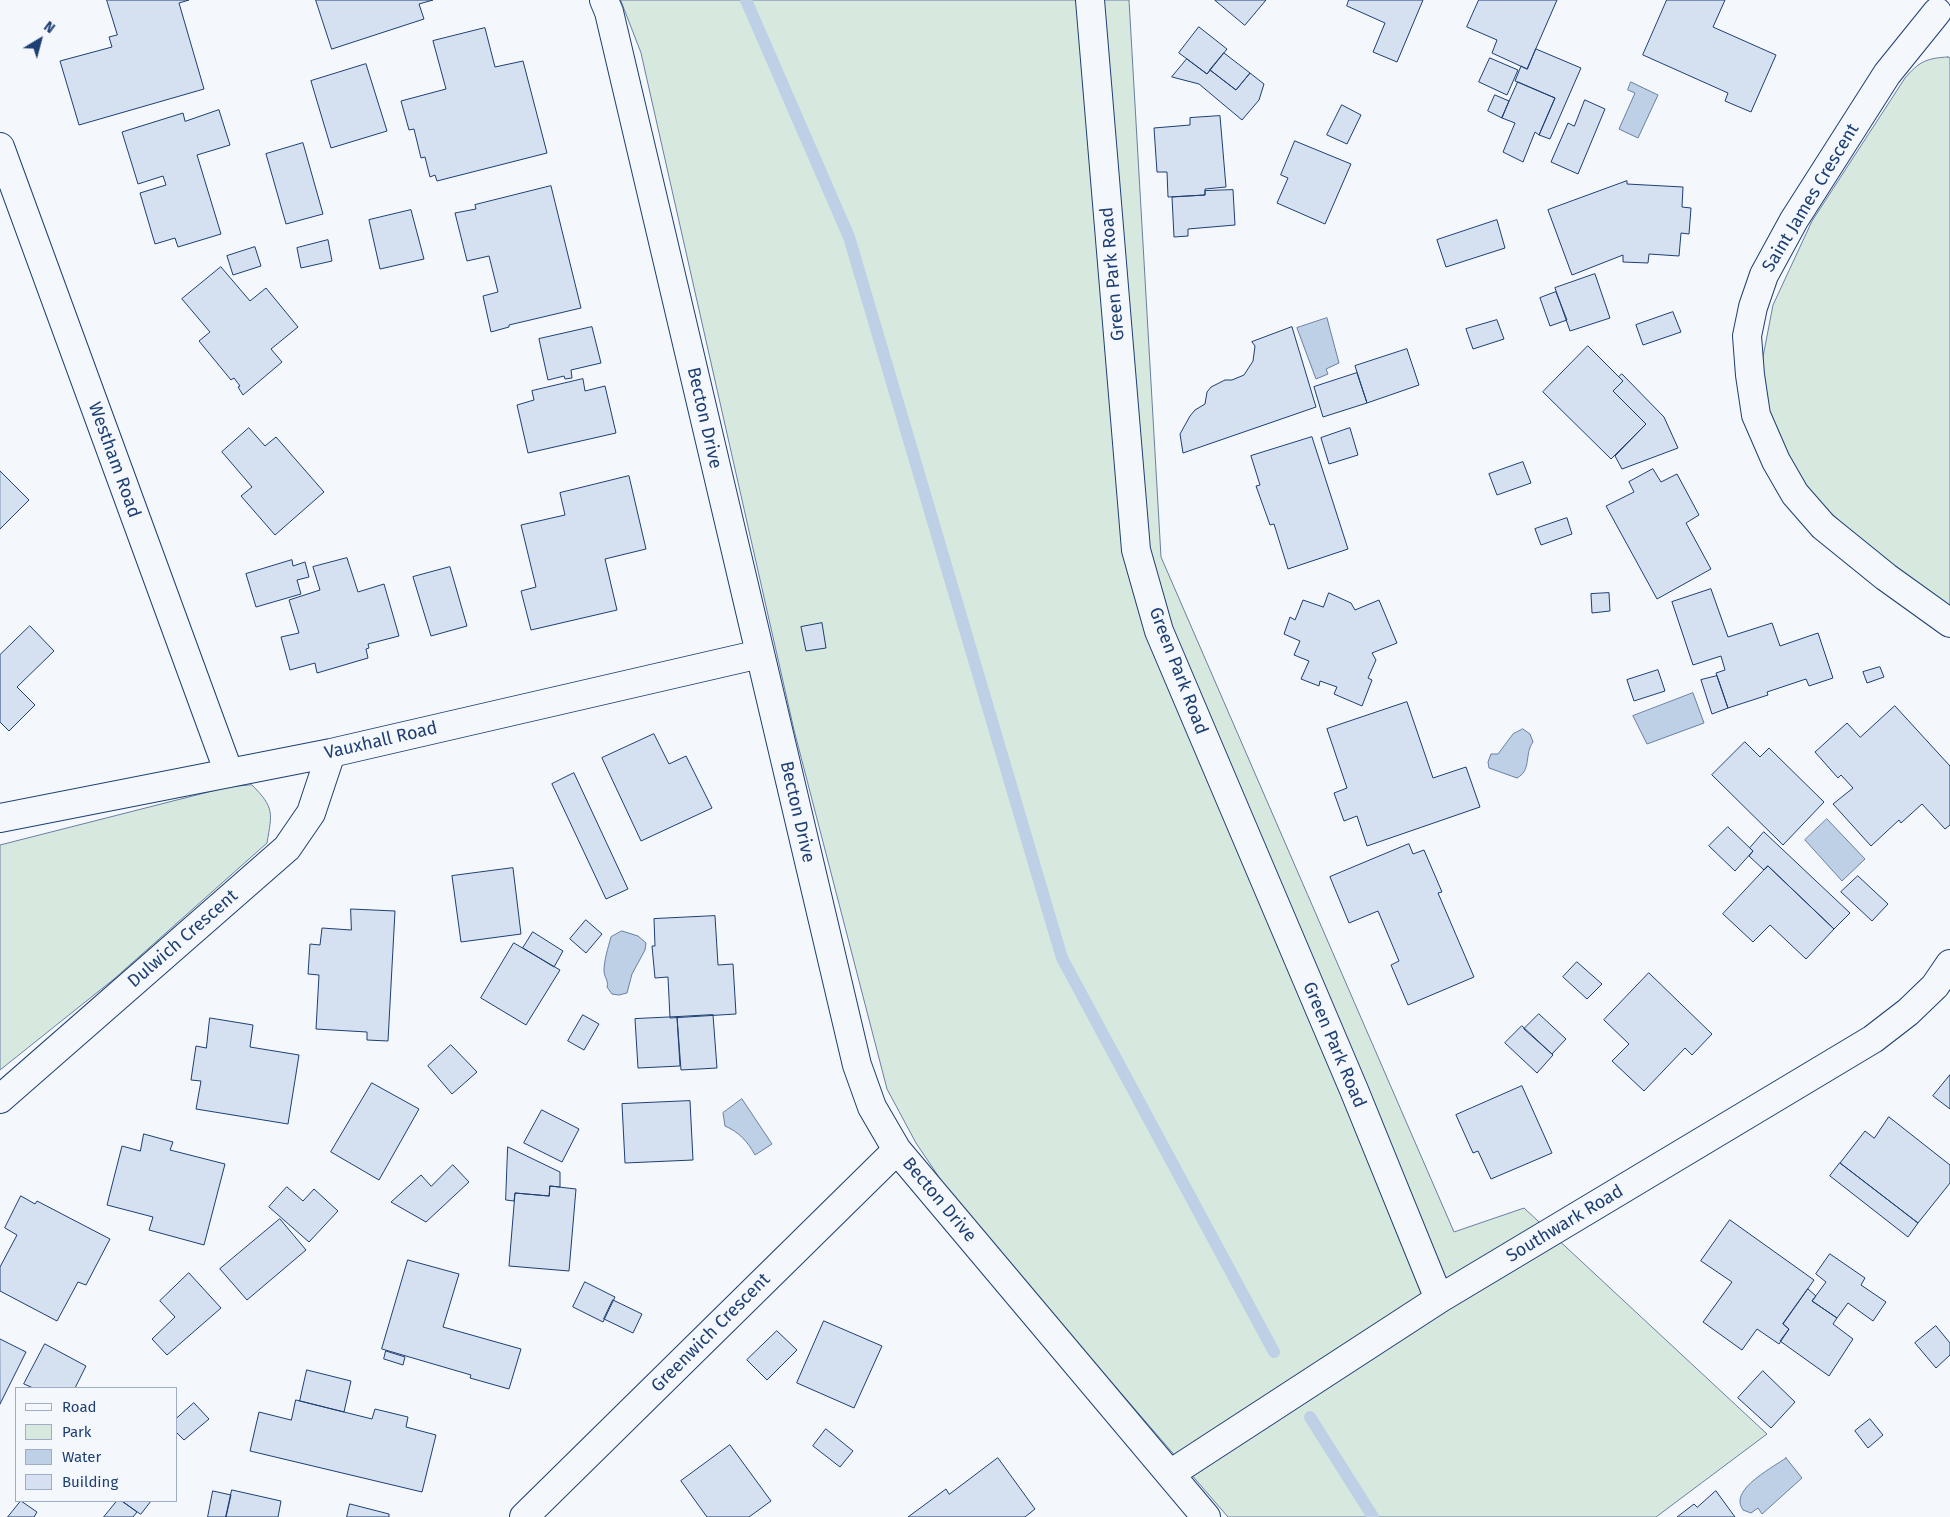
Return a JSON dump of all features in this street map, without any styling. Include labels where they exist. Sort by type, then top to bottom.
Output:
[{"type":"street","name":"Becton Drive","points":[[604,0],[609,12],[857,1065],[872,1107],[897,1150],[1206,1517]]},
{"type":"street","name":"Green Park Road","points":[[1090,0],[1136,550],[1159,631],[1354,1090],[1439,1299]]},
{"type":"street","name":"Saint James Crescent","points":[[1936,12],[1887,74],[1794,220],[1764,275],[1753,307],[1747,336],[1756,415],[1776,461],[1795,494],[1823,526],[1886,577],[1950,623]]},
{"type":"street","name":"Westham Road","points":[[0,147],[229,772]]},
{"type":"street","name":"Vauxhall Road","points":[[0,818],[331,753],[760,654]]},
{"type":"street","name":"Dulwich Crescent","points":[[0,1099],[287,848],[312,813],[331,753]]},
{"type":"street","name":"Southwark Road","points":[[1170,1474],[1439,1299],[1873,1039],[1908,1012],[1935,986],[1950,964]]},
{"type":"street","name":"Greenwich Crescent","points":[[524,1517],[897,1150]]},
{"type":"green space","points":[[621,0],[1129,0],[1161,557],[1454,1232],[1524,1208],[1767,1434],[1656,1517],[1228,1517],[955,1201],[916,1143],[887,1089],[794,730],[641,53]]},
{"type":"green space","points":[[1950,58],[1950,607],[1921,589],[1861,541],[1815,498],[1780,446],[1767,403],[1762,362],[1773,305],[1812,221],[1905,78],[1915,68],[1928,60]]},
{"type":"green space","points":[[252,785],[265,800],[270,811],[271,818],[267,843],[114,979],[0,1070],[0,845],[228,787]]},
{"type":"water","points":[[1631,82],[1658,95],[1638,138],[1619,129],[1635,93],[1628,90]]},
{"type":"water","points":[[1327,318],[1339,363],[1326,369],[1328,374],[1316,379],[1297,328]]},
{"type":"water","points":[[1693,693],[1704,723],[1647,744],[1633,716]]},
{"type":"water","points":[[1523,729],[1530,734],[1533,742],[1530,747],[1525,771],[1522,775],[1517,778],[1489,768],[1488,762],[1491,754],[1498,754],[1513,734]]},
{"type":"water","points":[[1827,819],[1865,859],[1842,881],[1805,840]]},
{"type":"water","points":[[622,931],[638,936],[646,943],[645,950],[632,974],[627,993],[619,995],[612,994],[607,987],[604,967],[611,937]]},
{"type":"water","points":[[742,1099],[772,1144],[755,1155],[743,1138],[725,1126],[723,1113]]},
{"type":"water","points":[[1786,1458],[1802,1478],[1762,1514],[1758,1508],[1751,1513],[1743,1510],[1740,1502],[1745,1489],[1758,1477]]},
{"type":"building","points":[[107,0],[189,0],[179,3],[204,89],[79,125],[60,61],[112,47],[109,37],[117,35]]},
{"type":"building","points":[[316,0],[433,0],[419,4],[424,19],[332,49]]},
{"type":"building","points":[[1215,0],[1266,0],[1245,25]]},
{"type":"building","points":[[1349,0],[1423,0],[1397,62],[1373,52],[1385,23],[1347,6]]},
{"type":"building","points":[[1479,0],[1557,0],[1527,69],[1492,53],[1497,40],[1467,27]]},
{"type":"building","points":[[1667,0],[1725,0],[1713,27],[1776,55],[1751,112],[1725,101],[1728,93],[1643,55]]},
{"type":"building","points":[[1199,27],[1227,49],[1207,74],[1179,53]]},
{"type":"building","points":[[485,28],[495,67],[523,61],[547,153],[437,181],[435,175],[430,177],[425,157],[421,158],[414,129],[409,130],[401,101],[446,89],[433,41]]},
{"type":"building","points":[[1536,49],[1581,68],[1550,139],[1539,135],[1555,98],[1515,81],[1521,66],[1527,69]]},
{"type":"building","points":[[1224,53],[1250,73],[1236,90],[1210,70]]},
{"type":"building","points":[[1490,58],[1518,70],[1507,95],[1479,82]]},
{"type":"building","points":[[1187,59],[1207,74],[1210,70],[1236,90],[1250,73],[1264,84],[1259,100],[1242,120],[1199,84],[1172,77]]},
{"type":"building","points":[[366,64],[387,131],[331,148],[311,81]]},
{"type":"building","points":[[1518,82],[1555,98],[1539,135],[1535,132],[1523,162],[1503,152],[1515,123],[1502,118]]},
{"type":"building","points":[[1495,95],[1509,101],[1502,118],[1488,111]]},
{"type":"building","points":[[1585,100],[1605,109],[1578,174],[1551,162],[1568,123],[1574,126]]},
{"type":"building","points":[[1342,105],[1361,115],[1347,144],[1327,135]]},
{"type":"building","points":[[219,110],[230,145],[197,155],[221,234],[178,247],[175,238],[155,244],[140,193],[166,185],[163,176],[138,184],[122,132],[183,113],[185,121]]},
{"type":"building","points":[[1220,116],[1226,187],[1205,189],[1205,195],[1168,197],[1167,172],[1157,172],[1154,128],[1190,125],[1190,118]]},
{"type":"building","points":[[1295,141],[1351,164],[1325,224],[1277,203],[1288,178],[1281,175]]},
{"type":"building","points":[[303,143],[323,214],[286,224],[266,154]]},
{"type":"building","points":[[1627,181],[1627,184],[1683,187],[1682,207],[1691,208],[1689,234],[1681,233],[1679,256],[1649,254],[1648,263],[1623,262],[1623,255],[1572,275],[1548,210]]},
{"type":"building","points":[[551,186],[581,308],[509,325],[509,327],[491,332],[483,296],[498,292],[489,256],[467,261],[455,213],[476,209],[475,205]]},
{"type":"building","points":[[1233,190],[1235,225],[1188,229],[1188,236],[1174,237],[1172,197],[1205,195],[1205,191]]},
{"type":"building","points":[[411,210],[424,259],[380,269],[369,220]]},
{"type":"building","points":[[1497,220],[1505,248],[1446,267],[1437,240]]},
{"type":"building","points":[[328,240],[332,261],[301,268],[297,248]]},
{"type":"building","points":[[255,247],[261,266],[233,275],[227,256]]},
{"type":"building","points":[[221,267],[250,301],[266,288],[298,327],[271,349],[282,362],[243,395],[238,387],[240,386],[234,378],[231,380],[199,341],[210,332],[182,299]]},
{"type":"building","points":[[1595,274],[1610,318],[1570,331],[1555,288]]},
{"type":"building","points":[[1556,292],[1567,320],[1550,326],[1540,298]]},
{"type":"building","points":[[1673,312],[1681,332],[1643,345],[1636,325]]},
{"type":"building","points":[[1497,320],[1504,339],[1473,349],[1466,329]]},
{"type":"building","points":[[592,327],[601,363],[571,370],[572,378],[565,379],[564,376],[548,380],[539,339]]},
{"type":"building","points":[[1292,327],[1316,407],[1183,453],[1180,434],[1195,410],[1205,404],[1207,392],[1211,387],[1225,380],[1232,380],[1244,375],[1253,361],[1255,346],[1252,342]]},
{"type":"building","points":[[1588,346],[1623,381],[1613,391],[1646,424],[1611,459],[1543,392]]},
{"type":"building","points":[[1407,349],[1419,385],[1367,403],[1355,366]]},
{"type":"building","points":[[1357,373],[1367,403],[1323,417],[1314,387]]},
{"type":"building","points":[[1622,374],[1664,417],[1678,448],[1622,469],[1615,456],[1646,424],[1613,391],[1623,381],[1619,377]]},
{"type":"building","points":[[583,379],[585,391],[605,386],[616,433],[528,453],[517,405],[534,400],[532,391]]},
{"type":"building","points":[[249,428],[265,446],[276,437],[324,492],[275,535],[241,496],[252,487],[222,452]]},
{"type":"building","points":[[1350,428],[1358,455],[1329,464],[1321,438]]},
{"type":"building","points":[[1312,437],[1348,549],[1288,569],[1274,524],[1270,525],[1256,486],[1260,485],[1251,456]]},
{"type":"building","points":[[1523,462],[1531,483],[1497,495],[1489,474]]},
{"type":"building","points":[[1653,469],[1661,482],[1677,474],[1699,515],[1686,523],[1711,569],[1657,599],[1606,506],[1634,492],[1629,482]]},
{"type":"building","points":[[0,471],[29,500],[0,529]]},
{"type":"building","points":[[629,476],[646,549],[605,559],[617,610],[531,630],[521,591],[536,587],[521,525],[565,515],[560,493]]},
{"type":"building","points":[[1567,518],[1572,534],[1541,545],[1535,529]]},
{"type":"building","points":[[347,558],[358,592],[384,584],[399,636],[368,644],[369,648],[366,649],[368,658],[317,673],[315,663],[290,670],[281,637],[299,633],[289,600],[320,590],[313,567]]},
{"type":"building","points":[[292,560],[293,566],[305,562],[309,577],[297,580],[301,594],[256,607],[246,574]]},
{"type":"building","points":[[450,567],[467,626],[431,636],[413,577]]},
{"type":"building","points":[[1711,589],[1728,637],[1772,623],[1780,646],[1818,633],[1833,678],[1809,686],[1806,679],[1767,692],[1768,695],[1728,708],[1716,673],[1725,670],[1721,656],[1693,665],[1672,602]]},
{"type":"building","points":[[1329,593],[1351,603],[1355,610],[1379,600],[1397,643],[1372,653],[1376,660],[1368,678],[1372,680],[1362,706],[1334,694],[1337,687],[1320,681],[1319,686],[1301,679],[1309,661],[1294,655],[1300,641],[1284,634],[1290,617],[1295,620],[1303,600],[1323,607]]},
{"type":"building","points":[[1609,593],[1610,611],[1592,613],[1591,594]]},
{"type":"building","points":[[822,623],[826,648],[806,651],[801,627]]},
{"type":"building","points":[[30,626],[54,651],[17,687],[35,705],[9,731],[0,722],[0,655]]},
{"type":"building","points":[[1880,667],[1884,677],[1867,683],[1863,672]]},
{"type":"building","points":[[1658,670],[1665,691],[1634,701],[1627,680]]},
{"type":"building","points":[[1717,676],[1728,708],[1712,714],[1701,680]]},
{"type":"building","points":[[1407,702],[1433,778],[1466,767],[1480,807],[1367,846],[1357,816],[1344,821],[1334,793],[1347,788],[1327,729]]},
{"type":"building","points":[[1895,706],[1950,766],[1950,825],[1945,829],[1922,804],[1901,823],[1899,820],[1871,846],[1833,804],[1853,788],[1841,775],[1838,778],[1815,752],[1847,723],[1860,737]]},
{"type":"building","points":[[654,734],[669,764],[686,756],[712,808],[641,841],[602,758]]},
{"type":"building","points":[[1745,742],[1760,757],[1769,748],[1824,802],[1783,845],[1712,775]]},
{"type":"building","points":[[574,773],[628,889],[606,899],[552,784]]},
{"type":"building","points":[[1728,827],[1753,851],[1735,871],[1709,846]]},
{"type":"building","points":[[1764,832],[1850,913],[1834,929],[1768,866],[1764,870],[1749,856],[1753,851],[1750,848]]},
{"type":"building","points":[[1409,844],[1413,854],[1424,850],[1442,892],[1438,893],[1474,977],[1408,1005],[1391,965],[1399,961],[1378,911],[1349,923],[1330,877]]},
{"type":"building","points":[[1768,866],[1834,929],[1806,959],[1770,925],[1753,942],[1723,914]]},
{"type":"building","points":[[513,868],[521,934],[461,942],[452,876]]},
{"type":"building","points":[[1858,876],[1888,904],[1872,921],[1841,892]]},
{"type":"building","points":[[351,909],[395,911],[388,1041],[367,1040],[367,1032],[316,1029],[319,975],[308,974],[310,944],[320,945],[322,928],[351,930]]},
{"type":"building","points":[[715,916],[718,965],[733,964],[736,1014],[670,1018],[668,977],[655,978],[652,946],[655,946],[654,919]]},
{"type":"building","points":[[586,920],[602,934],[586,953],[570,939]]},
{"type":"building","points":[[533,932],[563,951],[554,967],[523,948]]},
{"type":"building","points":[[514,943],[560,970],[526,1025],[481,998]]},
{"type":"building","points":[[1577,962],[1602,984],[1587,999],[1563,977]]},
{"type":"building","points":[[1649,973],[1712,1034],[1692,1055],[1685,1048],[1644,1091],[1612,1061],[1629,1044],[1604,1020]]},
{"type":"building","points":[[1539,1014],[1566,1039],[1552,1054],[1524,1029]]},
{"type":"building","points":[[583,1015],[599,1024],[584,1050],[568,1041]]},
{"type":"building","points":[[713,1015],[717,1068],[681,1070],[677,1017]]},
{"type":"building","points":[[677,1017],[680,1066],[638,1068],[635,1019]]},
{"type":"building","points":[[210,1018],[253,1025],[250,1047],[299,1055],[288,1124],[196,1109],[201,1081],[191,1080],[196,1046],[206,1048]]},
{"type":"building","points":[[1522,1026],[1553,1055],[1537,1073],[1505,1043]]},
{"type":"building","points":[[451,1045],[477,1072],[452,1094],[428,1066]]},
{"type":"building","points":[[1950,1075],[1950,1109],[1933,1096]]},
{"type":"building","points":[[372,1083],[419,1109],[379,1180],[331,1152]]},
{"type":"building","points":[[1522,1086],[1552,1153],[1491,1179],[1478,1151],[1473,1153],[1456,1115]]},
{"type":"building","points":[[690,1101],[693,1160],[625,1163],[622,1104]]},
{"type":"building","points":[[542,1110],[579,1129],[562,1162],[524,1143]]},
{"type":"building","points":[[1889,1117],[1950,1165],[1950,1183],[1918,1223],[1840,1163],[1865,1131],[1874,1138]]},
{"type":"building","points":[[144,1134],[173,1142],[170,1150],[225,1164],[204,1245],[149,1230],[153,1217],[107,1205],[122,1146],[140,1151]]},
{"type":"building","points":[[508,1147],[560,1172],[560,1187],[550,1186],[549,1196],[515,1193],[514,1201],[506,1200]]},
{"type":"building","points":[[1840,1163],[1918,1223],[1908,1237],[1830,1176]]},
{"type":"building","points":[[453,1165],[469,1182],[426,1222],[391,1202],[421,1175],[431,1186]]},
{"type":"building","points":[[550,1186],[576,1189],[569,1271],[509,1266],[515,1193],[549,1196]]},
{"type":"building","points":[[287,1187],[303,1201],[314,1189],[338,1211],[309,1242],[269,1207]]},
{"type":"building","points":[[21,1196],[35,1204],[37,1201],[110,1239],[86,1285],[78,1282],[57,1321],[0,1291],[0,1267],[17,1235],[5,1228]]},
{"type":"building","points":[[280,1219],[306,1250],[247,1300],[220,1269]]},
{"type":"building","points":[[1730,1220],[1814,1280],[1783,1324],[1789,1329],[1779,1344],[1757,1329],[1742,1350],[1703,1322],[1732,1282],[1701,1261]]},
{"type":"building","points":[[1830,1254],[1865,1278],[1861,1285],[1886,1302],[1873,1321],[1848,1303],[1837,1318],[1812,1301],[1826,1282],[1816,1274]]},
{"type":"building","points":[[408,1260],[459,1274],[443,1327],[521,1349],[509,1389],[470,1378],[471,1375],[382,1349]]},
{"type":"building","points":[[189,1273],[221,1308],[167,1355],[152,1339],[175,1317],[160,1301]]},
{"type":"building","points":[[585,1282],[615,1297],[603,1322],[573,1307]]},
{"type":"building","points":[[1808,1289],[1816,1296],[1812,1301],[1837,1318],[1833,1324],[1853,1339],[1829,1376],[1780,1341],[1789,1329],[1783,1324]]},
{"type":"building","points":[[613,1300],[642,1314],[633,1333],[604,1319]]},
{"type":"building","points":[[824,1321],[882,1346],[854,1408],[797,1383]]},
{"type":"building","points":[[1936,1326],[1950,1343],[1950,1355],[1936,1368],[1915,1343]]},
{"type":"building","points":[[777,1331],[797,1350],[767,1380],[747,1360]]},
{"type":"building","points":[[0,1339],[26,1352],[0,1404]]},
{"type":"building","points":[[45,1344],[86,1366],[76,1387],[31,1387],[24,1384]]},
{"type":"building","points":[[386,1351],[405,1357],[403,1365],[384,1359]]},
{"type":"building","points":[[307,1370],[351,1381],[344,1412],[300,1401]]},
{"type":"building","points":[[1763,1371],[1795,1402],[1771,1428],[1738,1398]]},
{"type":"building","points":[[296,1400],[372,1419],[375,1409],[408,1417],[406,1427],[436,1435],[422,1492],[250,1451],[259,1412],[291,1420]]},
{"type":"building","points":[[194,1403],[209,1419],[184,1440],[178,1434],[178,1417]]},
{"type":"building","points":[[1870,1419],[1883,1435],[1868,1448],[1855,1431]]},
{"type":"building","points":[[826,1429],[853,1451],[840,1467],[813,1446]]},
{"type":"building","points":[[730,1445],[771,1501],[749,1517],[707,1517],[681,1481]]},
{"type":"building","points":[[998,1458],[1035,1509],[1025,1517],[908,1517],[946,1489],[949,1494]]},
{"type":"building","points":[[232,1490],[281,1501],[278,1517],[226,1517]]},
{"type":"building","points":[[213,1491],[231,1495],[226,1517],[208,1517]]},
{"type":"building","points":[[1716,1491],[1735,1517],[1677,1517],[1694,1504],[1697,1507]]},
{"type":"building","points":[[20,1502],[37,1512],[34,1517],[8,1517]]},
{"type":"building","points":[[116,1502],[123,1502],[137,1512],[133,1517],[104,1517]]},
{"type":"building","points":[[123,1502],[150,1502],[141,1514]]},
{"type":"building","points":[[350,1504],[389,1514],[389,1517],[347,1517]]},
{"type":"waterway","points":[[746,0],[849,237],[1062,958],[1274,1352]]},
{"type":"waterway","points":[[1310,1417],[1373,1517]]}]
